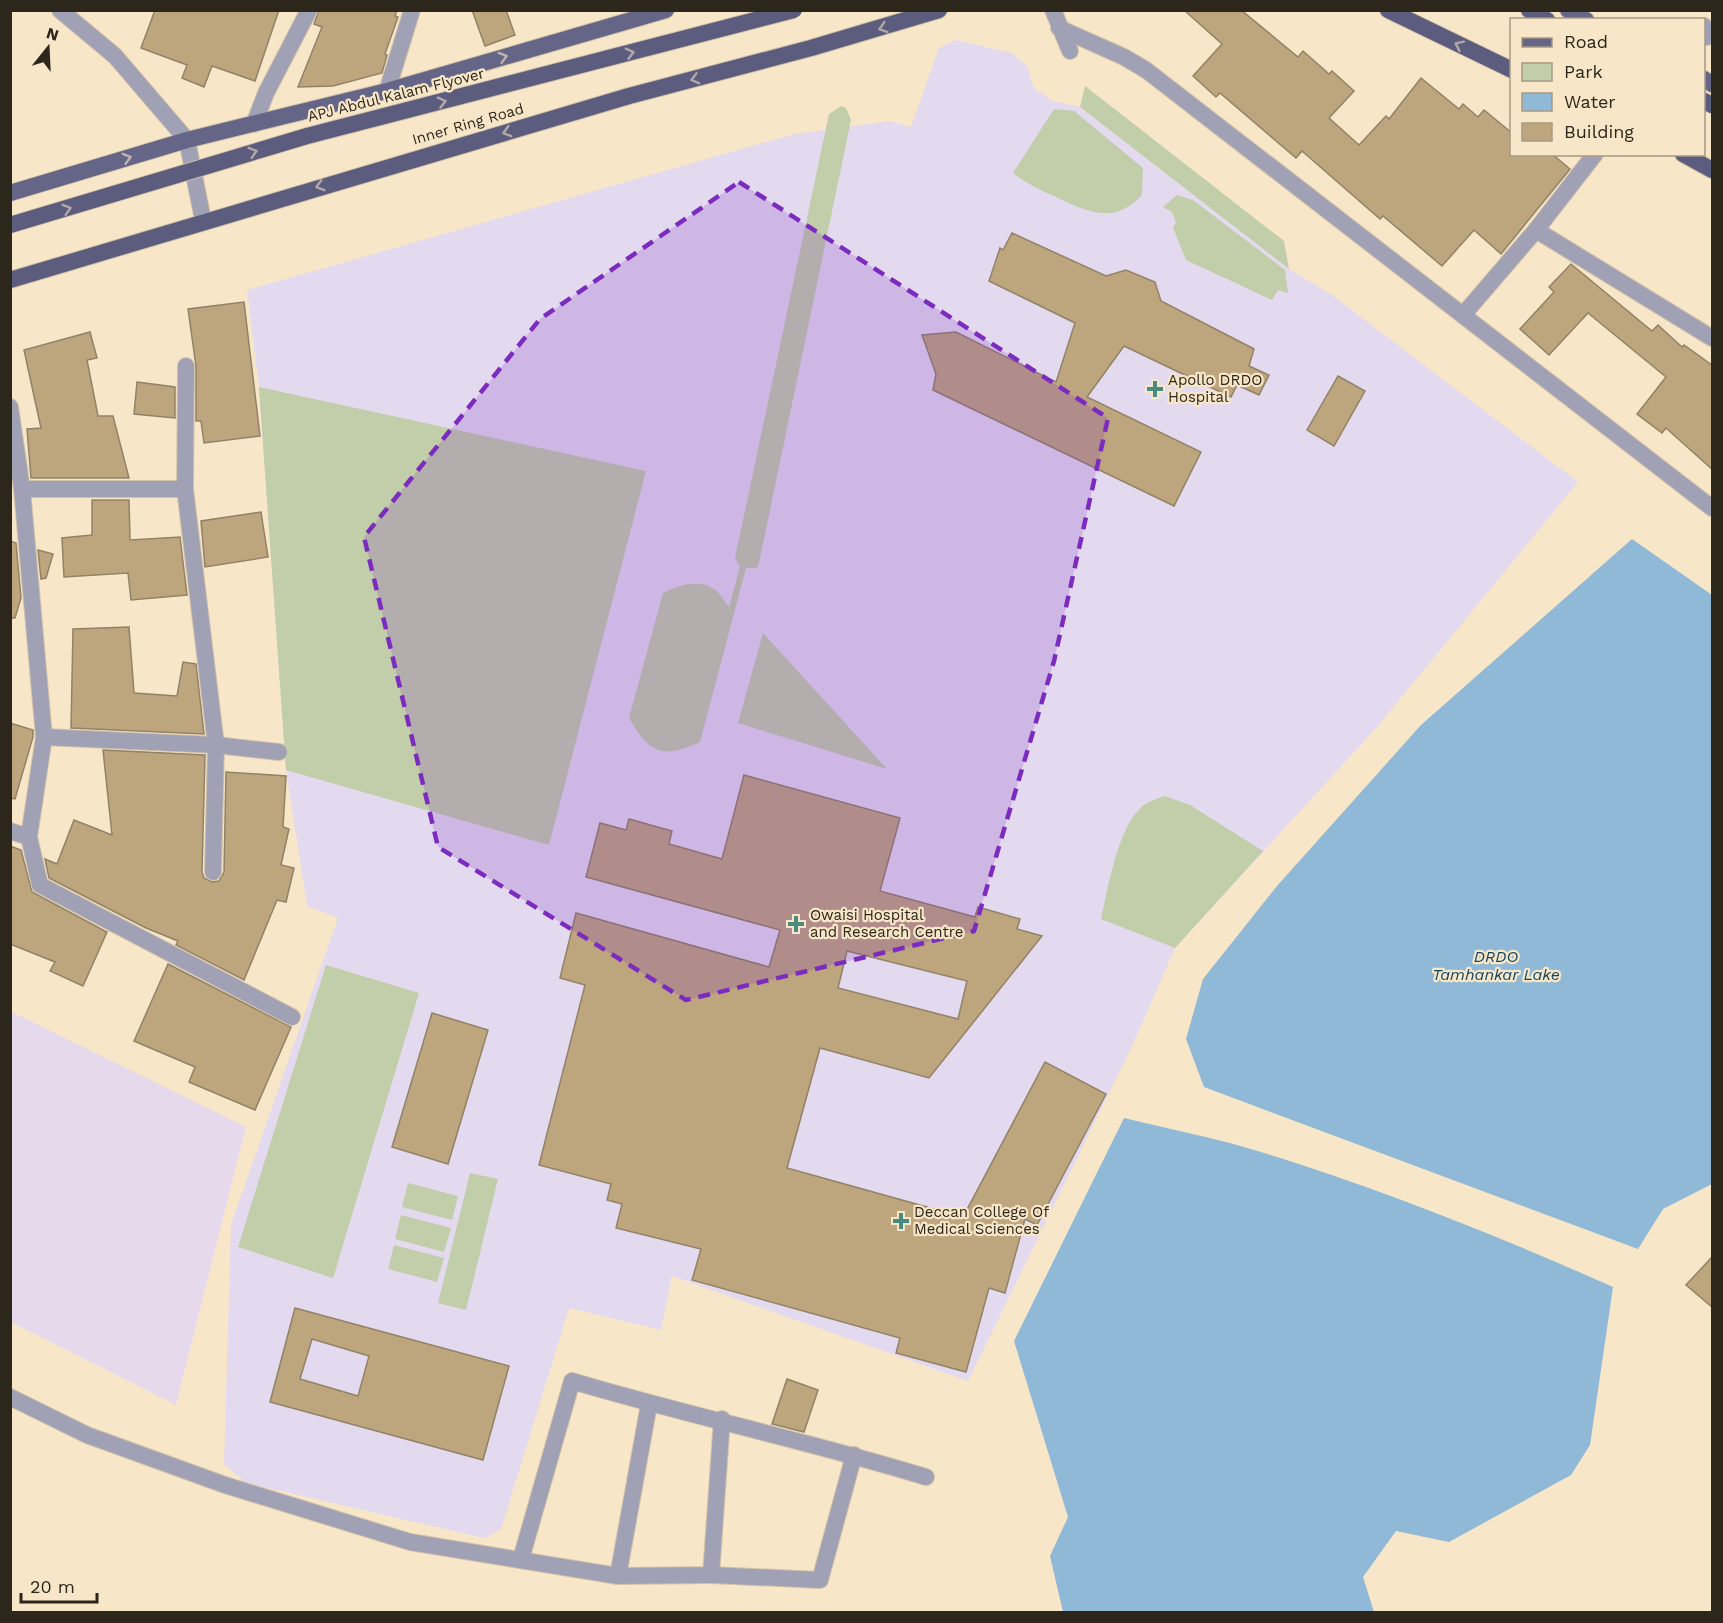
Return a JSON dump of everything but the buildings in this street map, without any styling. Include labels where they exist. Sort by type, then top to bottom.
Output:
[{"type":"highway","name":"APJ Abdul Kalam Flyover","points":[[10,225],[307,136],[794,10]]},
{"type":"highway","name":"Inner Ring Road","points":[[10,280],[203,220],[629,96],[811,48],[939,10]]},
{"type":"highway","points":[[1388,10],[1510,69]]},
{"type":"highway","points":[[1529,10],[1543,18]]},
{"type":"highway","points":[[1687,156],[1713,170]]},
{"type":"main road","points":[[10,193],[188,141],[387,91],[666,10]]},
{"type":"main road","points":[[1568,10],[1582,18]]},
{"type":"street","points":[[60,10],[115,56],[188,141],[203,220]]},
{"type":"street","points":[[254,124],[266,93],[309,10]]},
{"type":"street","points":[[387,91],[412,10]]},
{"type":"street","points":[[1053,10],[1070,51]]},
{"type":"street","points":[[1059,28],[1124,57],[1146,70],[1713,508]]},
{"type":"street","points":[[1463,315],[1536,230],[1593,156]]},
{"type":"street","points":[[1536,230],[1713,338]]},
{"type":"street","points":[[186,366],[185,489],[216,745],[213,872]]},
{"type":"street","points":[[10,407],[22,489],[44,736],[29,837],[40,885],[292,1017]]},
{"type":"street","points":[[22,489],[185,489]]},
{"type":"street","points":[[44,736],[216,745],[279,752]]},
{"type":"street","points":[[10,831],[29,837]]},
{"type":"street","points":[[521,1559],[572,1381],[649,1404],[722,1419],[926,1477]]},
{"type":"street","points":[[10,1397],[87,1435],[225,1485],[410,1542],[618,1576],[711,1575],[820,1580],[854,1455]]},
{"type":"street","points":[[618,1576],[649,1404]]},
{"type":"street","points":[[711,1575],[722,1419]]},
{"type":"highlighted area","points":[[739,182],[1108,418],[1054,661],[974,931],[686,1000],[438,847],[364,537],[540,319]]},
{"type":"shaded area","points":[[956,40],[1012,53],[1027,66],[1034,88],[1053,101],[1080,107],[1289,269],[1332,295],[1578,482],[1377,727],[1175,948],[1134,1042],[968,1381],[672,1276],[661,1330],[569,1308],[501,1529],[484,1538],[246,1483],[224,1464],[231,1225],[338,918],[307,906],[286,770],[259,387],[247,290],[794,134],[890,121],[911,127],[939,48]]},
{"type":"shaded area","points":[[10,1011],[246,1127],[176,1405],[11,1322]]},
{"type":"green space","points":[[1085,86],[1284,241],[1289,269],[1080,107]]},
{"type":"green space","points":[[841,106],[846,108],[851,120],[759,563],[757,568],[746,568],[700,742],[676,750],[659,750],[644,739],[629,718],[663,593],[682,586],[701,584],[716,591],[729,607],[740,566],[735,558],[829,114]]},
{"type":"green space","points":[[1054,109],[1074,111],[1143,168],[1142,195],[1122,210],[1102,213],[1080,208],[1040,190],[1013,173]]},
{"type":"green space","points":[[1177,195],[1193,200],[1285,270],[1288,293],[1278,290],[1272,300],[1186,260],[1173,228],[1176,222],[1172,212],[1163,207]]},
{"type":"green space","points":[[259,387],[646,471],[549,845],[286,770]]},
{"type":"green space","points":[[763,633],[887,769],[738,723]]},
{"type":"green space","points":[[1165,796],[1190,805],[1263,851],[1175,948],[1101,919],[1116,856],[1129,824],[1147,803]]},
{"type":"green space","points":[[326,965],[419,993],[333,1278],[238,1247]]},
{"type":"green space","points":[[470,1173],[498,1179],[466,1310],[438,1303]]},
{"type":"green space","points":[[408,1183],[458,1196],[452,1220],[402,1207]]},
{"type":"green space","points":[[401,1215],[451,1228],[444,1252],[395,1239]]},
{"type":"green space","points":[[394,1245],[444,1258],[437,1282],[388,1269]]},
{"type":"water","name":"DRDO Tamhankar Lake","points":[[1632,539],[1712,595],[1712,1184],[1663,1209],[1638,1249],[1204,1087],[1186,1039],[1203,979],[1277,886],[1421,725]]},
{"type":"water","points":[[1124,1118],[1244,1147],[1350,1181],[1483,1232],[1613,1287],[1590,1445],[1571,1475],[1449,1542],[1396,1531],[1363,1577],[1374,1612],[1063,1612],[1050,1556],[1068,1517],[1014,1341]]},
{"type":"place","name":"Apollo DRDO Hospital","points":[[1155,389]]},
{"type":"place","name":"Owaisi Hospital and Research Centre","points":[[796,924]]},
{"type":"place","name":"Deccan College Of Medical Sciences","points":[[901,1221]]}]
